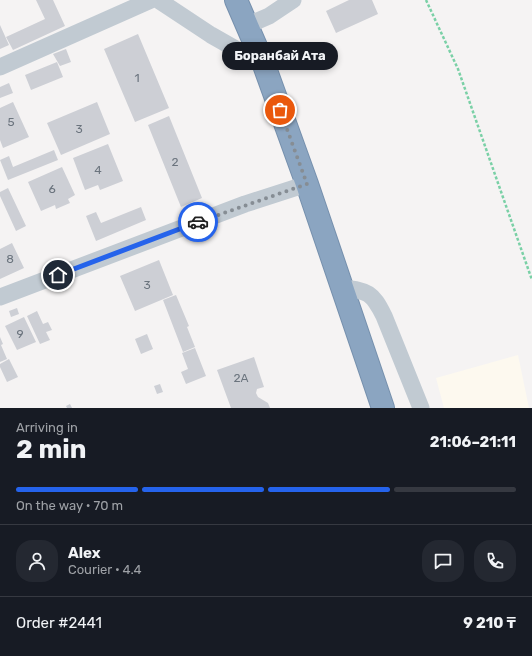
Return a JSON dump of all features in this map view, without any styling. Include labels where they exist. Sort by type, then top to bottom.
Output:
[{"type":"highway","points":[[236,0],[264,65],[307,184],[383,408]]},
{"type":"street","points":[[0,67],[151,0]]},
{"type":"street","points":[[158,0],[211,35],[264,65]]},
{"type":"street","points":[[248,25],[269,16],[293,0]]},
{"type":"street","points":[[0,297],[230,210],[307,184]]},
{"type":"street","points":[[343,288],[366,291],[377,302],[421,408]]},
{"type":"path","points":[[426,0],[458,69],[532,280]]},
{"type":"shaded area","points":[[518,355],[529,408],[444,408],[436,378]]},
{"type":"building","points":[[36,0],[53,0],[65,26],[13,50],[6,37],[45,19]]},
{"type":"building","points":[[349,0],[372,0],[378,14],[336,33],[326,11]]},
{"type":"building","points":[[0,25],[9,45],[0,49]]},
{"type":"building","points":[[138,34],[169,108],[135,122],[104,49]]},
{"type":"building","points":[[66,49],[71,62],[60,66],[53,54]]},
{"type":"building","points":[[57,62],[63,77],[31,90],[25,75]]},
{"type":"building","points":[[9,83],[13,93],[0,98],[0,87]]},
{"type":"building","points":[[13,102],[29,137],[3,148],[0,140],[0,108]]},
{"type":"building","points":[[97,102],[110,134],[61,155],[47,123]]},
{"type":"building","points":[[169,116],[202,198],[181,207],[148,125]]},
{"type":"building","points":[[108,144],[123,181],[100,190],[98,185],[85,190],[73,158]]},
{"type":"building","points":[[54,150],[58,160],[8,180],[0,160],[9,156],[13,167]]},
{"type":"building","points":[[62,167],[75,195],[68,199],[70,203],[56,209],[55,205],[41,211],[28,182]]},
{"type":"building","points":[[8,188],[26,226],[16,231],[0,196],[0,192]]},
{"type":"building","points":[[141,207],[146,220],[96,241],[86,216],[96,212],[101,223]]},
{"type":"building","points":[[12,243],[24,268],[0,279],[0,249]]},
{"type":"building","points":[[159,260],[173,295],[135,311],[120,276]]},
{"type":"building","points":[[176,295],[189,326],[187,327],[195,347],[183,352],[163,300]]},
{"type":"building","points":[[17,308],[19,314],[11,317],[9,311]]},
{"type":"building","points":[[37,311],[43,324],[48,322],[52,330],[46,332],[50,340],[40,344],[27,316]]},
{"type":"building","points":[[24,317],[36,342],[17,350],[5,326]]},
{"type":"building","points":[[147,334],[153,349],[141,354],[135,339]]},
{"type":"building","points":[[0,337],[3,344],[1,345],[7,359],[0,362]]},
{"type":"building","points":[[195,348],[206,376],[186,384],[181,372],[188,369],[182,353]]},
{"type":"building","points":[[254,357],[264,387],[257,389],[256,393],[258,397],[268,403],[270,408],[231,408],[217,370]]},
{"type":"building","points":[[9,359],[18,377],[7,382],[0,364]]},
{"type":"building","points":[[160,384],[163,392],[157,394],[154,386]]},
{"type":"building","points":[[70,404],[72,408],[67,408],[66,406]]},
{"type":"way so far","points":[[198,222],[245,204],[307,184],[280,110]]},
{"type":"place","name":"Боранбай Ата","points":[[280,110]]},
{"type":"route","points":[[58,275],[198,222]]}]
